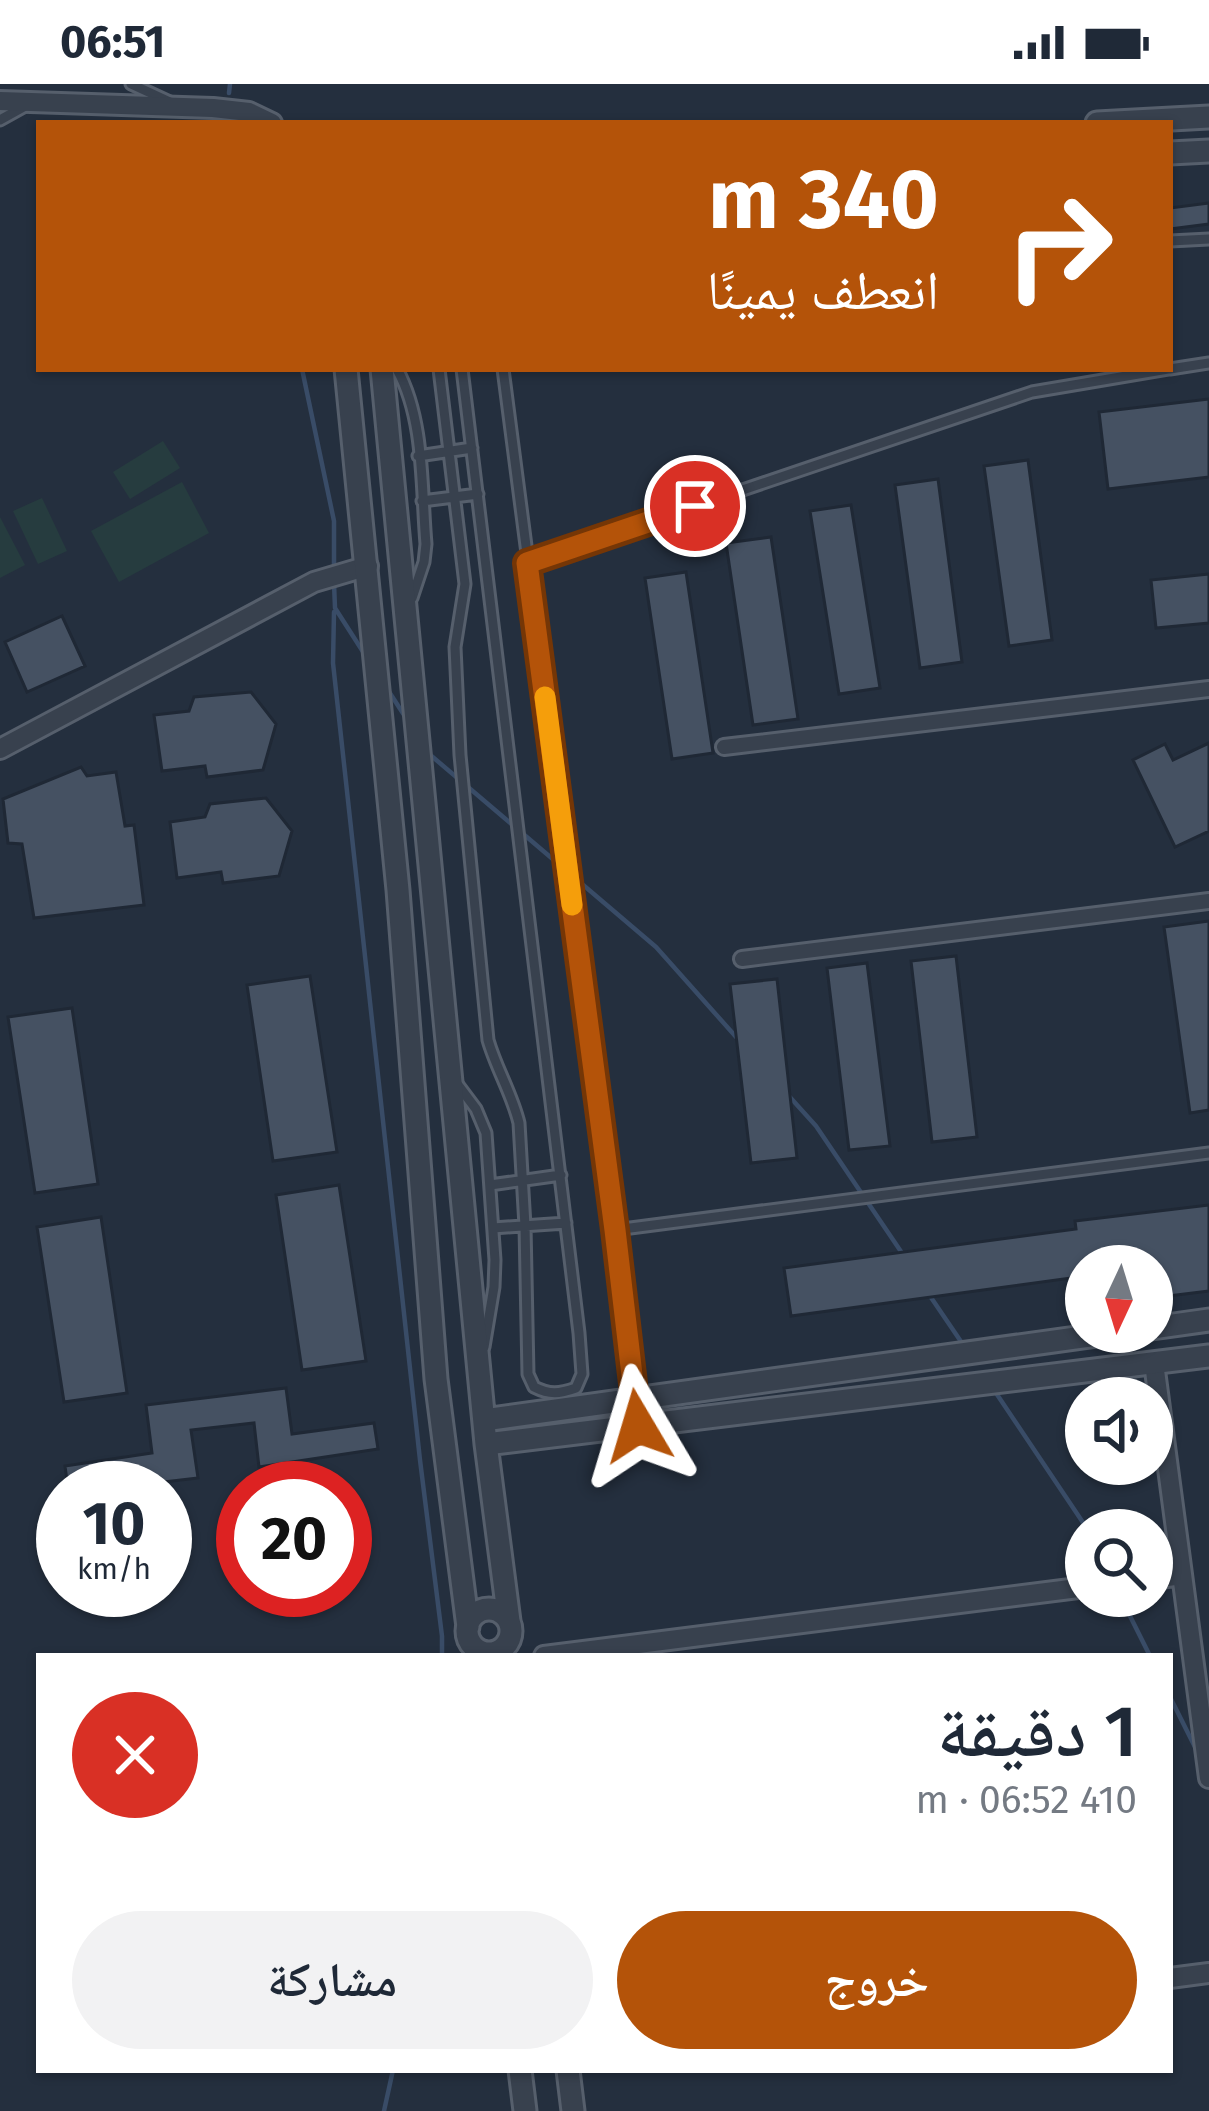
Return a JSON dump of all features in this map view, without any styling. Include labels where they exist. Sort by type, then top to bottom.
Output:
[{"type":"street","points":[[0,101],[181,107],[248,112],[265,120]]},
{"type":"street","points":[[1153,120],[1209,117]]},
{"type":"street","points":[[1173,153],[1209,151]]},
{"type":"street","points":[[346,372],[398,890],[436,1378],[469,1641],[478,1650],[492,1653],[512,1637],[486,1444],[382,372]]},
{"type":"street","points":[[0,748],[314,582],[368,566]]},
{"type":"street","points":[[724,747],[1209,689]]},
{"type":"street","points":[[742,959],[1209,902]]},
{"type":"street","points":[[1173,1325],[1209,1320]]},
{"type":"street","points":[[484,1420],[1065,1339]]},
{"type":"street","points":[[486,1444],[1209,1356]]},
{"type":"street","points":[[1154,1363],[1209,1778]]},
{"type":"street","points":[[1173,1576],[1182,1575]]},
{"type":"street","points":[[568,1653],[1065,1590]]},
{"type":"street","points":[[469,1641],[471,1618],[483,1610],[498,1611],[512,1637]]},
{"type":"street","points":[[1173,1978],[1209,1973]]},
{"type":"street","points":[[520,2073],[525,2111]]},
{"type":"street","points":[[568,2073],[573,2111]]},
{"type":"lane","points":[[130,84],[181,107]]},
{"type":"lane","points":[[0,120],[32,102]]},
{"type":"lane","points":[[1173,241],[1209,239]]},
{"type":"lane","points":[[1173,368],[1209,363]]},
{"type":"lane","points":[[398,372],[410,399],[418,456],[424,562],[406,615]]},
{"type":"lane","points":[[439,372],[464,584],[455,646],[460,754],[488,1040],[515,1108],[525,1226],[528,1374],[534,1388],[561,1394],[576,1388],[582,1374],[462,372]]},
{"type":"lane","points":[[503,372],[638,1426]]},
{"type":"lane","points":[[527,563],[1032,392],[1151,372]]},
{"type":"lane","points":[[418,456],[472,448]]},
{"type":"lane","points":[[422,501],[478,494]]},
{"type":"lane","points":[[451,1076],[476,1109],[486,1133],[494,1287],[480,1376]]},
{"type":"lane","points":[[615,1230],[1209,1153]]},
{"type":"lane","points":[[490,1185],[561,1175]]},
{"type":"lane","points":[[493,1228],[566,1222]]},
{"type":"green space","points":[[163,441],[180,468],[130,499],[113,472]]},
{"type":"green space","points":[[182,482],[209,533],[119,582],[91,531]]},
{"type":"green space","points":[[42,498],[67,551],[38,564],[13,511]]},
{"type":"green space","points":[[0,517],[25,565],[0,578]]},
{"type":"building","points":[[1209,203],[1209,224],[1173,229],[1173,208]]},
{"type":"building","points":[[1209,399],[1209,477],[1108,489],[1099,412]]},
{"type":"building","points":[[1028,460],[1052,640],[1009,646],[984,466]]},
{"type":"building","points":[[938,479],[962,662],[920,668],[895,485]]},
{"type":"building","points":[[851,505],[880,688],[839,694],[810,511]]},
{"type":"building","points":[[771,537],[798,719],[753,725],[726,543]]},
{"type":"building","points":[[686,572],[713,753],[672,759],[645,578]]},
{"type":"building","points":[[1209,574],[1209,623],[1156,628],[1151,580]]},
{"type":"building","points":[[62,616],[85,666],[27,692],[5,642]]},
{"type":"building","points":[[251,692],[276,724],[263,770],[207,777],[205,766],[162,771],[154,715],[189,711],[194,697]]},
{"type":"building","points":[[1209,743],[1209,831],[1175,847],[1133,760],[1165,744],[1173,760]]},
{"type":"building","points":[[81,767],[87,776],[116,772],[125,826],[134,825],[144,905],[34,918],[22,844],[8,843],[3,799]]},
{"type":"building","points":[[266,798],[292,831],[279,876],[223,883],[221,872],[177,878],[170,822],[205,817],[210,804]]},
{"type":"building","points":[[1209,921],[1209,1110],[1190,1113],[1164,927]]},
{"type":"building","points":[[956,956],[977,1137],[932,1142],[911,961]]},
{"type":"building","points":[[867,963],[890,1146],[849,1150],[827,968]]},
{"type":"building","points":[[310,976],[337,1152],[273,1161],[247,985]]},
{"type":"building","points":[[777,979],[797,1158],[751,1163],[730,984]]},
{"type":"building","points":[[72,1008],[98,1184],[35,1193],[8,1017]]},
{"type":"building","points":[[339,1185],[366,1361],[302,1370],[276,1195]]},
{"type":"building","points":[[1209,1205],[1209,1291],[1173,1295],[1173,1245],[1065,1245],[1065,1279],[791,1316],[784,1268],[1076,1229],[1075,1221]]},
{"type":"building","points":[[101,1217],[127,1393],[64,1402],[37,1227]]},
{"type":"building","points":[[286,1388],[292,1434],[374,1423],[378,1449],[299,1461],[258,1461],[254,1423],[191,1430],[198,1478],[192,1479],[192,1461],[98,1461],[152,1453],[146,1405]]},
{"type":"waterway","points":[[229,93],[230,84]]},
{"type":"waterway","points":[[303,372],[334,521],[334,571]]},
{"type":"waterway","points":[[334,583],[335,608],[367,658]]},
{"type":"waterway","points":[[334,612],[333,663],[442,1653]]},
{"type":"waterway","points":[[386,687],[406,718]]},
{"type":"waterway","points":[[428,753],[656,947],[737,1038]]},
{"type":"waterway","points":[[788,1095],[816,1126],[904,1256]]},
{"type":"waterway","points":[[930,1296],[964,1346]]},
{"type":"waterway","points":[[994,1390],[1074,1509]]},
{"type":"waterway","points":[[1130,1617],[1148,1653]]},
{"type":"waterway","points":[[1173,1703],[1199,1755]]},
{"type":"waterway","points":[[384,2111],[392,2073]]},
{"type":"slow traffic","points":[[545,697],[572,905]]},
{"type":"route","points":[[638,1426],[527,563],[695,506]]}]
